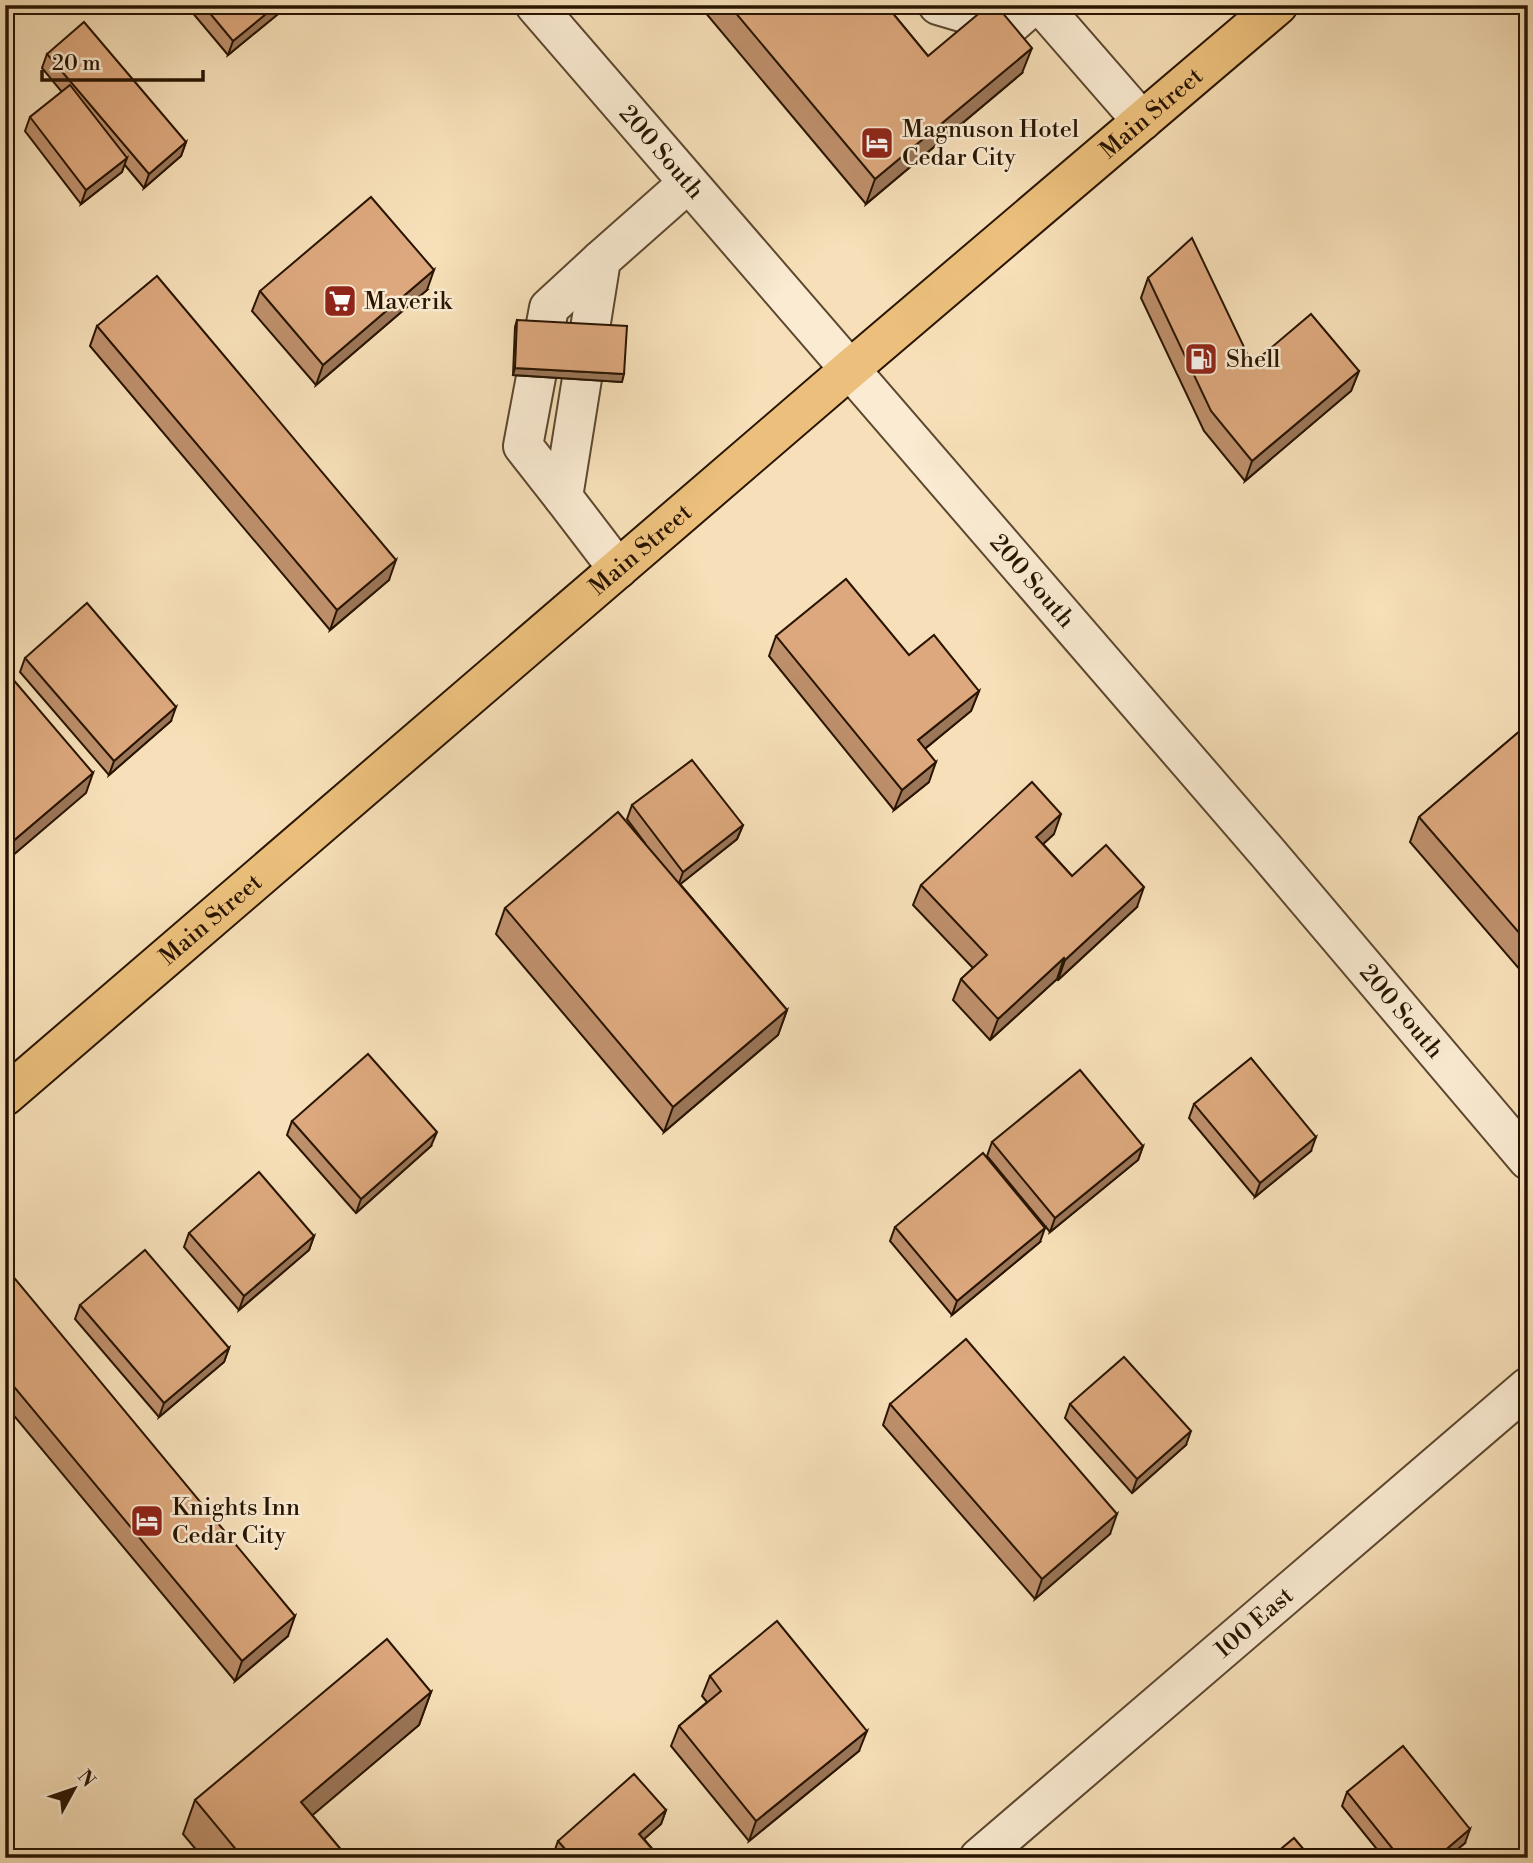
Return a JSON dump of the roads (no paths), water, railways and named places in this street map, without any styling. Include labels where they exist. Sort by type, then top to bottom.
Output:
[{"type":"main road","name":"Main Street","points":[[5,1096],[849,370],[1279,5]]},
{"type":"street","name":"200 South","points":[[535,5],[1267,852],[1528,1160]]},
{"type":"street","points":[[938,5],[1009,26],[1033,5]]},
{"type":"street","points":[[1041,5],[1142,121]]},
{"type":"street","points":[[618,569],[563,497],[601,260],[688,183]]},
{"type":"street","name":"100 East","points":[[979,1858],[1528,1387]]},
{"type":"place","name":"Magnuson Hotel Cedar City","points":[[877,143]]},
{"type":"place","name":"Maverik","points":[[340,301]]},
{"type":"place","name":"Shell","points":[[1201,359]]},
{"type":"place","name":"Knights Inn Cedar City","points":[[147,1521]]}]
